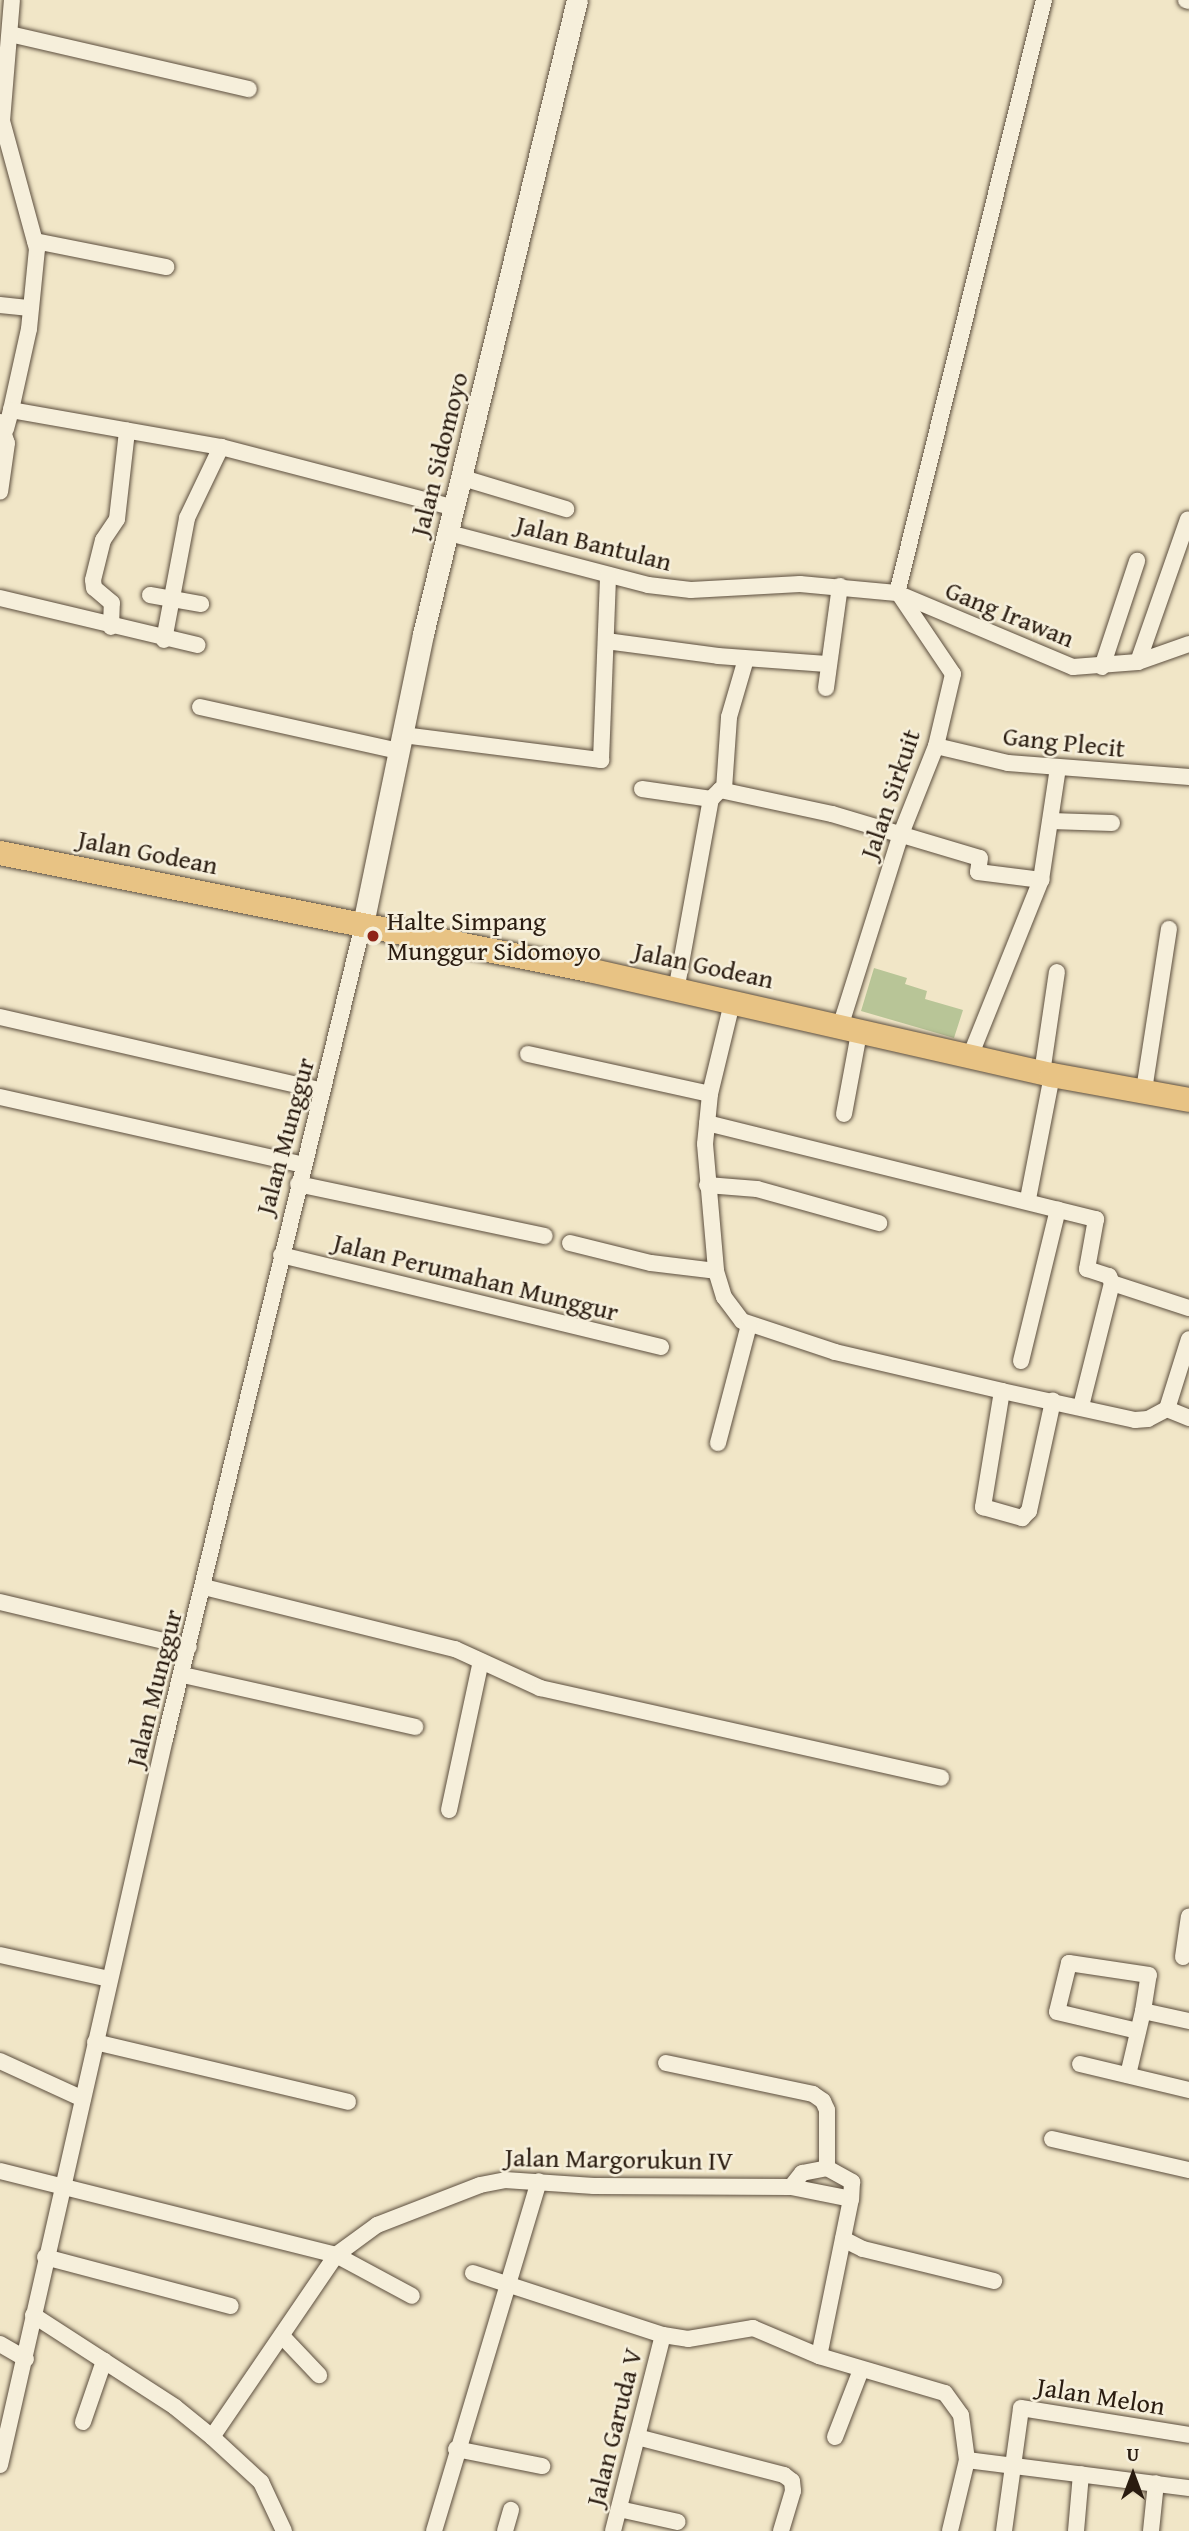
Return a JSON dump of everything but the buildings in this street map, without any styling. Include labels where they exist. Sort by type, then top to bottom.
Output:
[{"type":"main road","name":"Jalan Sidomoyo","points":[[363,924],[401,743],[520,222],[577,0]]},
{"type":"main road","name":"Jalan Godean","points":[[0,853],[363,924],[850,1026],[1047,1074],[1189,1100]]},
{"type":"street","points":[[0,492],[3,426],[11,410],[23,368],[35,241],[2,121],[12,0]]},
{"type":"street","points":[[897,593],[1044,0]]},
{"type":"street","points":[[10,34],[249,89]]},
{"type":"street","points":[[35,241],[166,267]]},
{"type":"street","points":[[0,305],[30,308]]},
{"type":"street","points":[[11,410],[221,447],[454,508]]},
{"type":"street","points":[[111,627],[112,603],[94,588],[93,580],[103,540],[117,519],[127,431]]},
{"type":"street","points":[[164,640],[187,518],[221,447]]},
{"type":"street","points":[[463,478],[566,509]]},
{"type":"street","points":[[1139,662],[1188,519]]},
{"type":"street","name":"Jalan Bantulan","points":[[449,533],[608,575],[691,590],[839,586],[897,593]]},
{"type":"street","points":[[1102,667],[1138,561]]},
{"type":"street","points":[[200,707],[401,743],[601,760],[608,575]]},
{"type":"street","points":[[826,688],[839,586]]},
{"type":"street","name":"Gang Irawan","points":[[897,593],[1054,663],[1102,667],[1139,662],[1189,644]]},
{"type":"street","name":"Jalan Sirkuit","points":[[844,1114],[850,1026],[901,834],[936,746],[953,674],[897,593]]},
{"type":"street","points":[[150,595],[201,604]]},
{"type":"street","points":[[0,598],[164,640],[197,645]]},
{"type":"street","points":[[606,641],[746,659],[827,664]]},
{"type":"street","points":[[676,991],[718,794],[729,717],[746,659]]},
{"type":"street","name":"Gang Plecit","points":[[936,746],[1008,763],[1189,777]]},
{"type":"street","points":[[971,1054],[1041,880],[1058,768]]},
{"type":"street","points":[[642,789],[718,794],[901,834],[980,858],[978,872],[1041,880]]},
{"type":"street","points":[[1051,821],[1112,823]]},
{"type":"street","name":"Jalan Munggur","points":[[0,2465],[26,2359],[45,2257],[109,1979],[298,1184],[363,924]]},
{"type":"street","points":[[1144,1090],[1169,929]]},
{"type":"street","points":[[1028,1199],[1047,1074],[1057,972]]},
{"type":"street","points":[[732,1003],[710,1094],[707,1185],[716,1271],[724,1297],[749,1325],[835,1352],[1135,1420],[1148,1419],[1167,1409],[1189,1339]]},
{"type":"street","points":[[0,1017],[322,1091]]},
{"type":"street","points":[[528,1054],[710,1094]]},
{"type":"street","points":[[0,1097],[303,1165]]},
{"type":"street","points":[[707,1123],[1028,1199],[1096,1219],[1087,1269],[1109,1276],[1112,1283],[1081,1406]]},
{"type":"street","points":[[298,1184],[545,1236]]},
{"type":"street","points":[[707,1185],[757,1189],[879,1223]]},
{"type":"street","points":[[1021,1361],[1058,1209]]},
{"type":"street","points":[[570,1242],[652,1262],[716,1271]]},
{"type":"street","name":"Jalan Perumahan Munggur","points":[[281,1255],[661,1347]]},
{"type":"street","points":[[1112,1283],[1189,1308]]},
{"type":"street","points":[[718,1443],[749,1325]]},
{"type":"street","points":[[1002,1391],[983,1507],[1022,1518],[1029,1511],[1053,1401]]},
{"type":"street","points":[[1167,1409],[1189,1418]]},
{"type":"street","points":[[204,1587],[436,1644],[540,1688],[941,1779]]},
{"type":"street","points":[[0,1602],[189,1647]]},
{"type":"street","points":[[449,1810],[481,1661]]},
{"type":"street","points":[[183,1675],[415,1727]]},
{"type":"street","points":[[1183,1957],[1189,1916]]},
{"type":"street","points":[[0,1955],[109,1979]]},
{"type":"street","points":[[1128,2075],[1143,2011],[1149,1975],[1075,1962],[1065,1969],[1056,2008],[1060,2016],[1138,2031]]},
{"type":"street","points":[[1143,2011],[1189,2021]]},
{"type":"street","points":[[95,2042],[348,2102]]},
{"type":"street","points":[[0,2061],[83,2099]]},
{"type":"street","points":[[666,2063],[813,2094],[823,2101],[827,2109],[827,2168]]},
{"type":"street","points":[[1080,2064],[1189,2090]]},
{"type":"street","points":[[1052,2139],[1189,2170]]},
{"type":"street","points":[[791,2187],[802,2173],[827,2168],[852,2182],[851,2199],[819,2356]]},
{"type":"street","points":[[0,2171],[62,2189],[337,2255],[412,2297]]},
{"type":"street","points":[[435,2531],[456,2449],[539,2181]]},
{"type":"street","name":"Jalan Margorukun IV","points":[[212,2437],[337,2255],[377,2225],[480,2185],[539,2181],[791,2187],[851,2199]]},
{"type":"street","points":[[843,2239],[863,2249],[994,2281]]},
{"type":"street","points":[[45,2257],[230,2306]]},
{"type":"street","points":[[473,2273],[663,2335],[713,2337],[732,2329],[754,2328],[819,2356],[945,2393],[954,2400],[961,2415],[967,2460],[950,2531]]},
{"type":"street","points":[[33,2315],[212,2437],[261,2482],[284,2531]]},
{"type":"street","name":"Jalan Garuda V","points":[[613,2531],[663,2335]]},
{"type":"street","points":[[282,2336],[319,2375]]},
{"type":"street","points":[[0,2344],[26,2359]]},
{"type":"street","points":[[83,2422],[104,2361]]},
{"type":"street","points":[[835,2437],[861,2370]]},
{"type":"street","name":"Jalan Melon","points":[[1012,2464],[1017,2413],[1028,2406],[1189,2435]]},
{"type":"street","points":[[637,2437],[784,2474],[792,2481],[793,2491],[781,2531]]},
{"type":"street","points":[[456,2449],[542,2466]]},
{"type":"street","points":[[967,2460],[1189,2488]]},
{"type":"street","points":[[1004,2531],[1012,2464]]},
{"type":"street","points":[[1076,2531],[1081,2474]]},
{"type":"street","points":[[1151,2531],[1156,2483]]},
{"type":"street","points":[[619,2509],[678,2522]]},
{"type":"street","points":[[505,2531],[511,2510]]},
{"type":"green space","points":[[874,968],[907,978],[905,984],[927,991],[925,999],[963,1010],[954,1038],[861,1011]]},
{"type":"place","name":"Halte Simpang Munggur Sidomoyo","points":[[373,936]]}]
